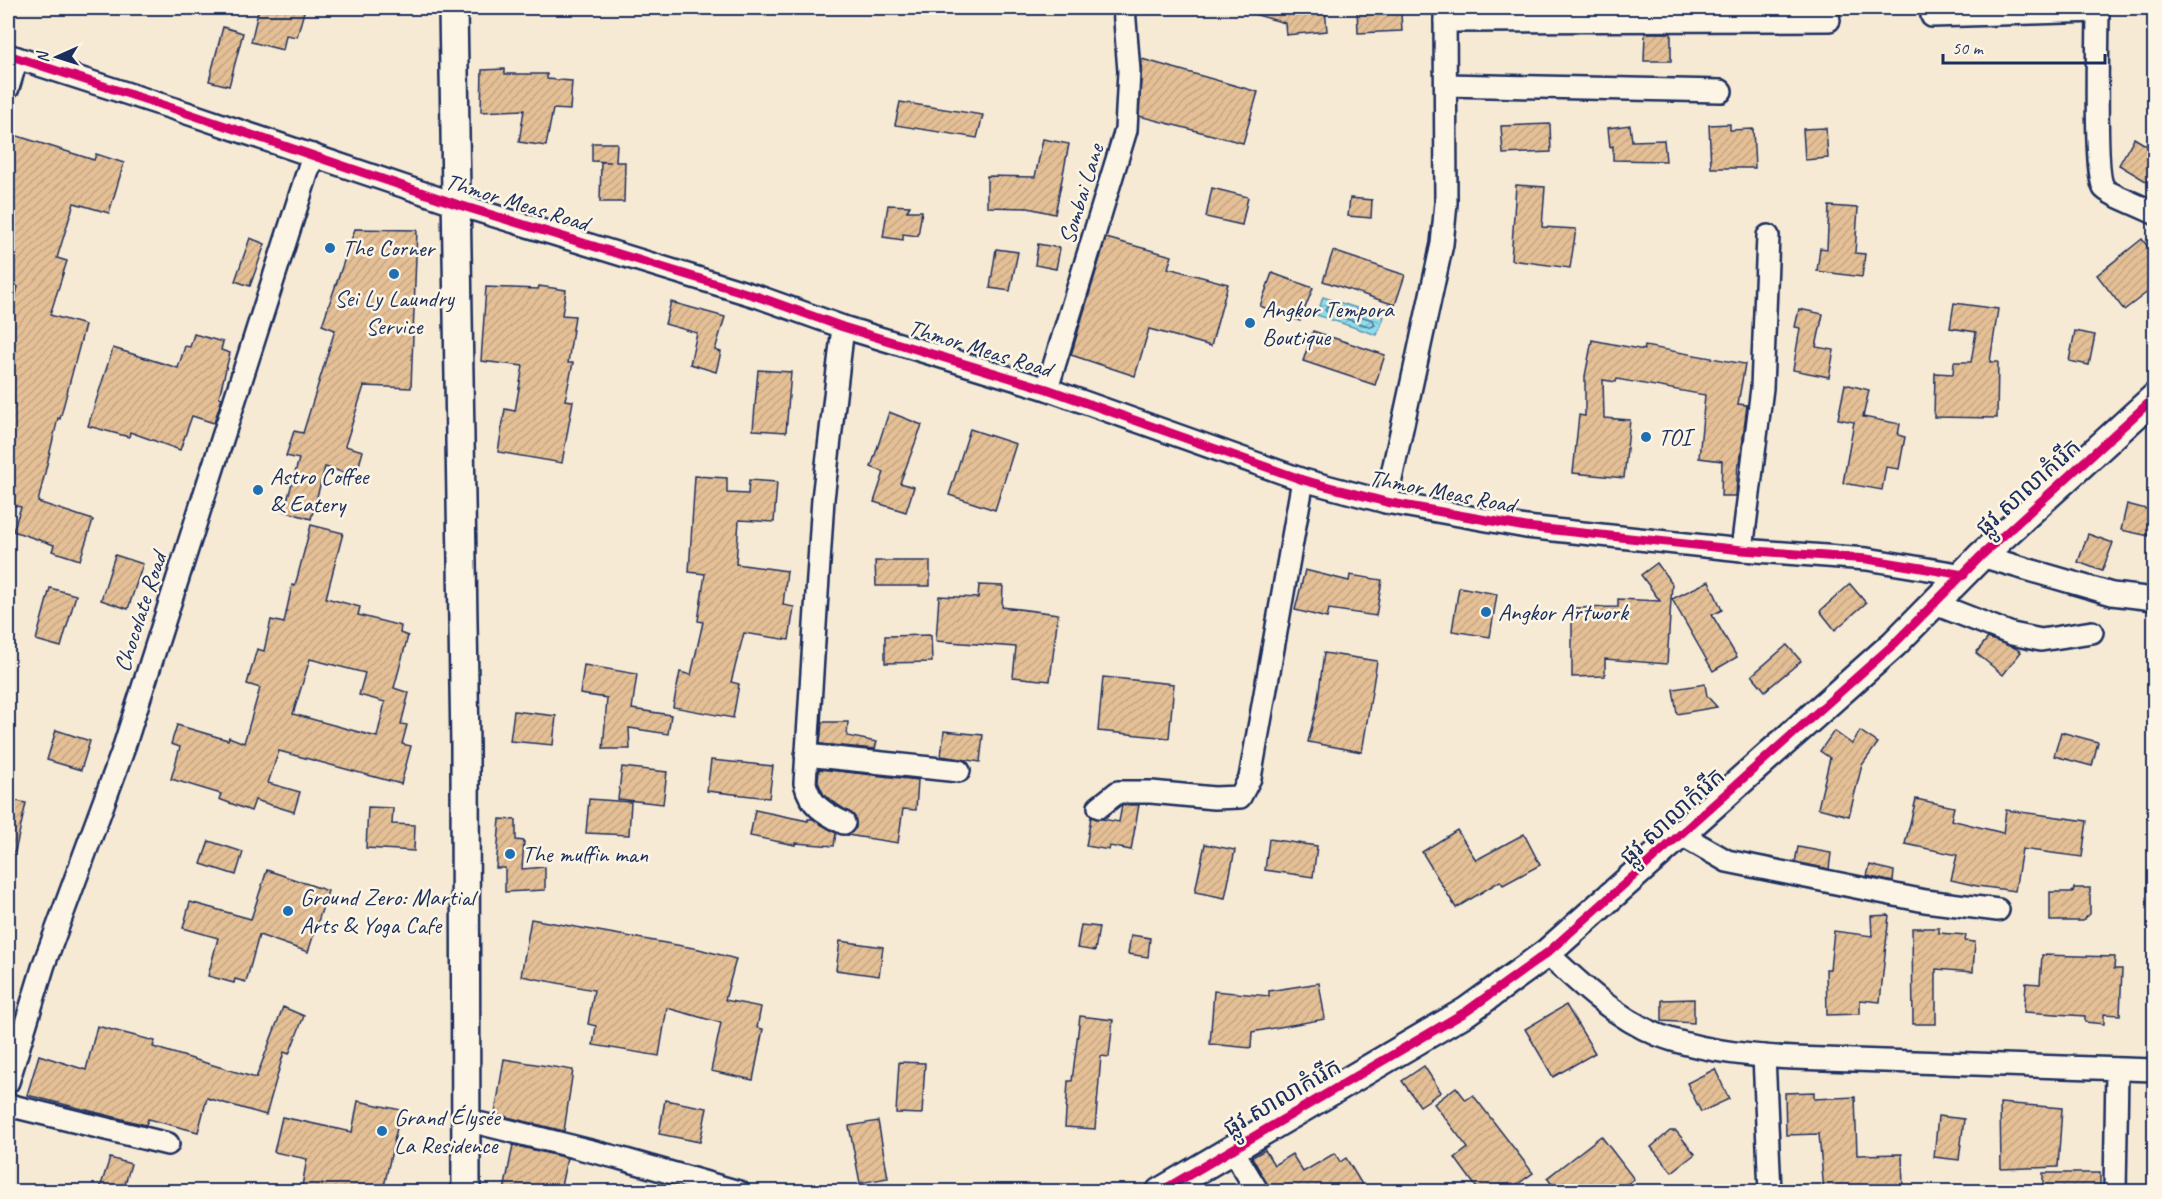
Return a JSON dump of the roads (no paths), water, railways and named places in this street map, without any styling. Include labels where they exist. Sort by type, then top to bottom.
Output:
[{"type":"street","points":[[453,8],[465,746],[466,1191]]},
{"type":"street","name":"Sombai Lane","points":[[1053,371],[1126,130],[1129,71],[1124,8]]},
{"type":"street","points":[[1932,16],[2098,9],[2098,141],[2102,183],[2107,191],[2154,213]]},
{"type":"street","points":[[1386,502],[1442,244],[1446,203],[1445,14],[1829,20]]},
{"type":"street","points":[[8,88],[12,57]]},
{"type":"street","name":"Thmor Meas Road","points":[[12,57],[456,204],[759,297],[843,327],[1053,371],[1303,480],[1386,502],[1526,527],[1742,550],[1972,566],[2112,594],[2154,599]]},
{"type":"street","points":[[1446,84],[1721,91]]},
{"type":"street","name":"Chocolate Road","points":[[8,1082],[44,964],[122,753],[313,155]]},
{"type":"street","points":[[1742,550],[1762,388],[1768,236]]},
{"type":"street","points":[[843,327],[823,500],[805,783],[813,804],[844,823]]},
{"type":"street","name":"ផ្លូវ សាលាកំរើក","points":[[1160,1191],[1467,1011],[1547,953],[1894,644],[1972,566],[2154,398]]},
{"type":"street","points":[[1100,807],[1118,792],[1228,798],[1240,797],[1245,790],[1250,778],[1303,480]]},
{"type":"street","points":[[1935,604],[2012,633],[2041,640],[2092,632]]},
{"type":"street","points":[[806,755],[959,771]]},
{"type":"street","points":[[1680,834],[1726,861],[1925,901],[1998,910]]},
{"type":"street","points":[[1547,953],[1586,989],[1633,1022],[1658,1034],[1696,1046],[1764,1056],[2154,1070]]},
{"type":"street","points":[[1764,1056],[1770,1191]]},
{"type":"street","points":[[2115,1191],[2117,1070]]},
{"type":"street","points":[[8,1105],[168,1144]]},
{"type":"street","points":[[466,1120],[739,1191]]},
{"type":"street","points":[[1232,1149],[1257,1191]]},
{"type":"water","points":[[1323,297],[1384,317],[1377,335],[1317,315]]},
{"type":"place","name":"The Corner","points":[[330,248]]},
{"type":"place","name":"Sei Ly Laundry Service","points":[[394,274]]},
{"type":"place","name":"Angkor Tempora Boutique","points":[[1250,323]]},
{"type":"place","name":"TOI","points":[[1646,437]]},
{"type":"place","name":"Astro Coffee & Eatery","points":[[258,490]]},
{"type":"place","name":"Angkor Artwork","points":[[1486,612]]},
{"type":"place","name":"The muffin man","points":[[510,854]]},
{"type":"place","name":"Ground Zero: Martial Arts & Yoga Cafe","points":[[288,911]]},
{"type":"place","name":"Grand Élysée La Residence","points":[[382,1131]]}]
